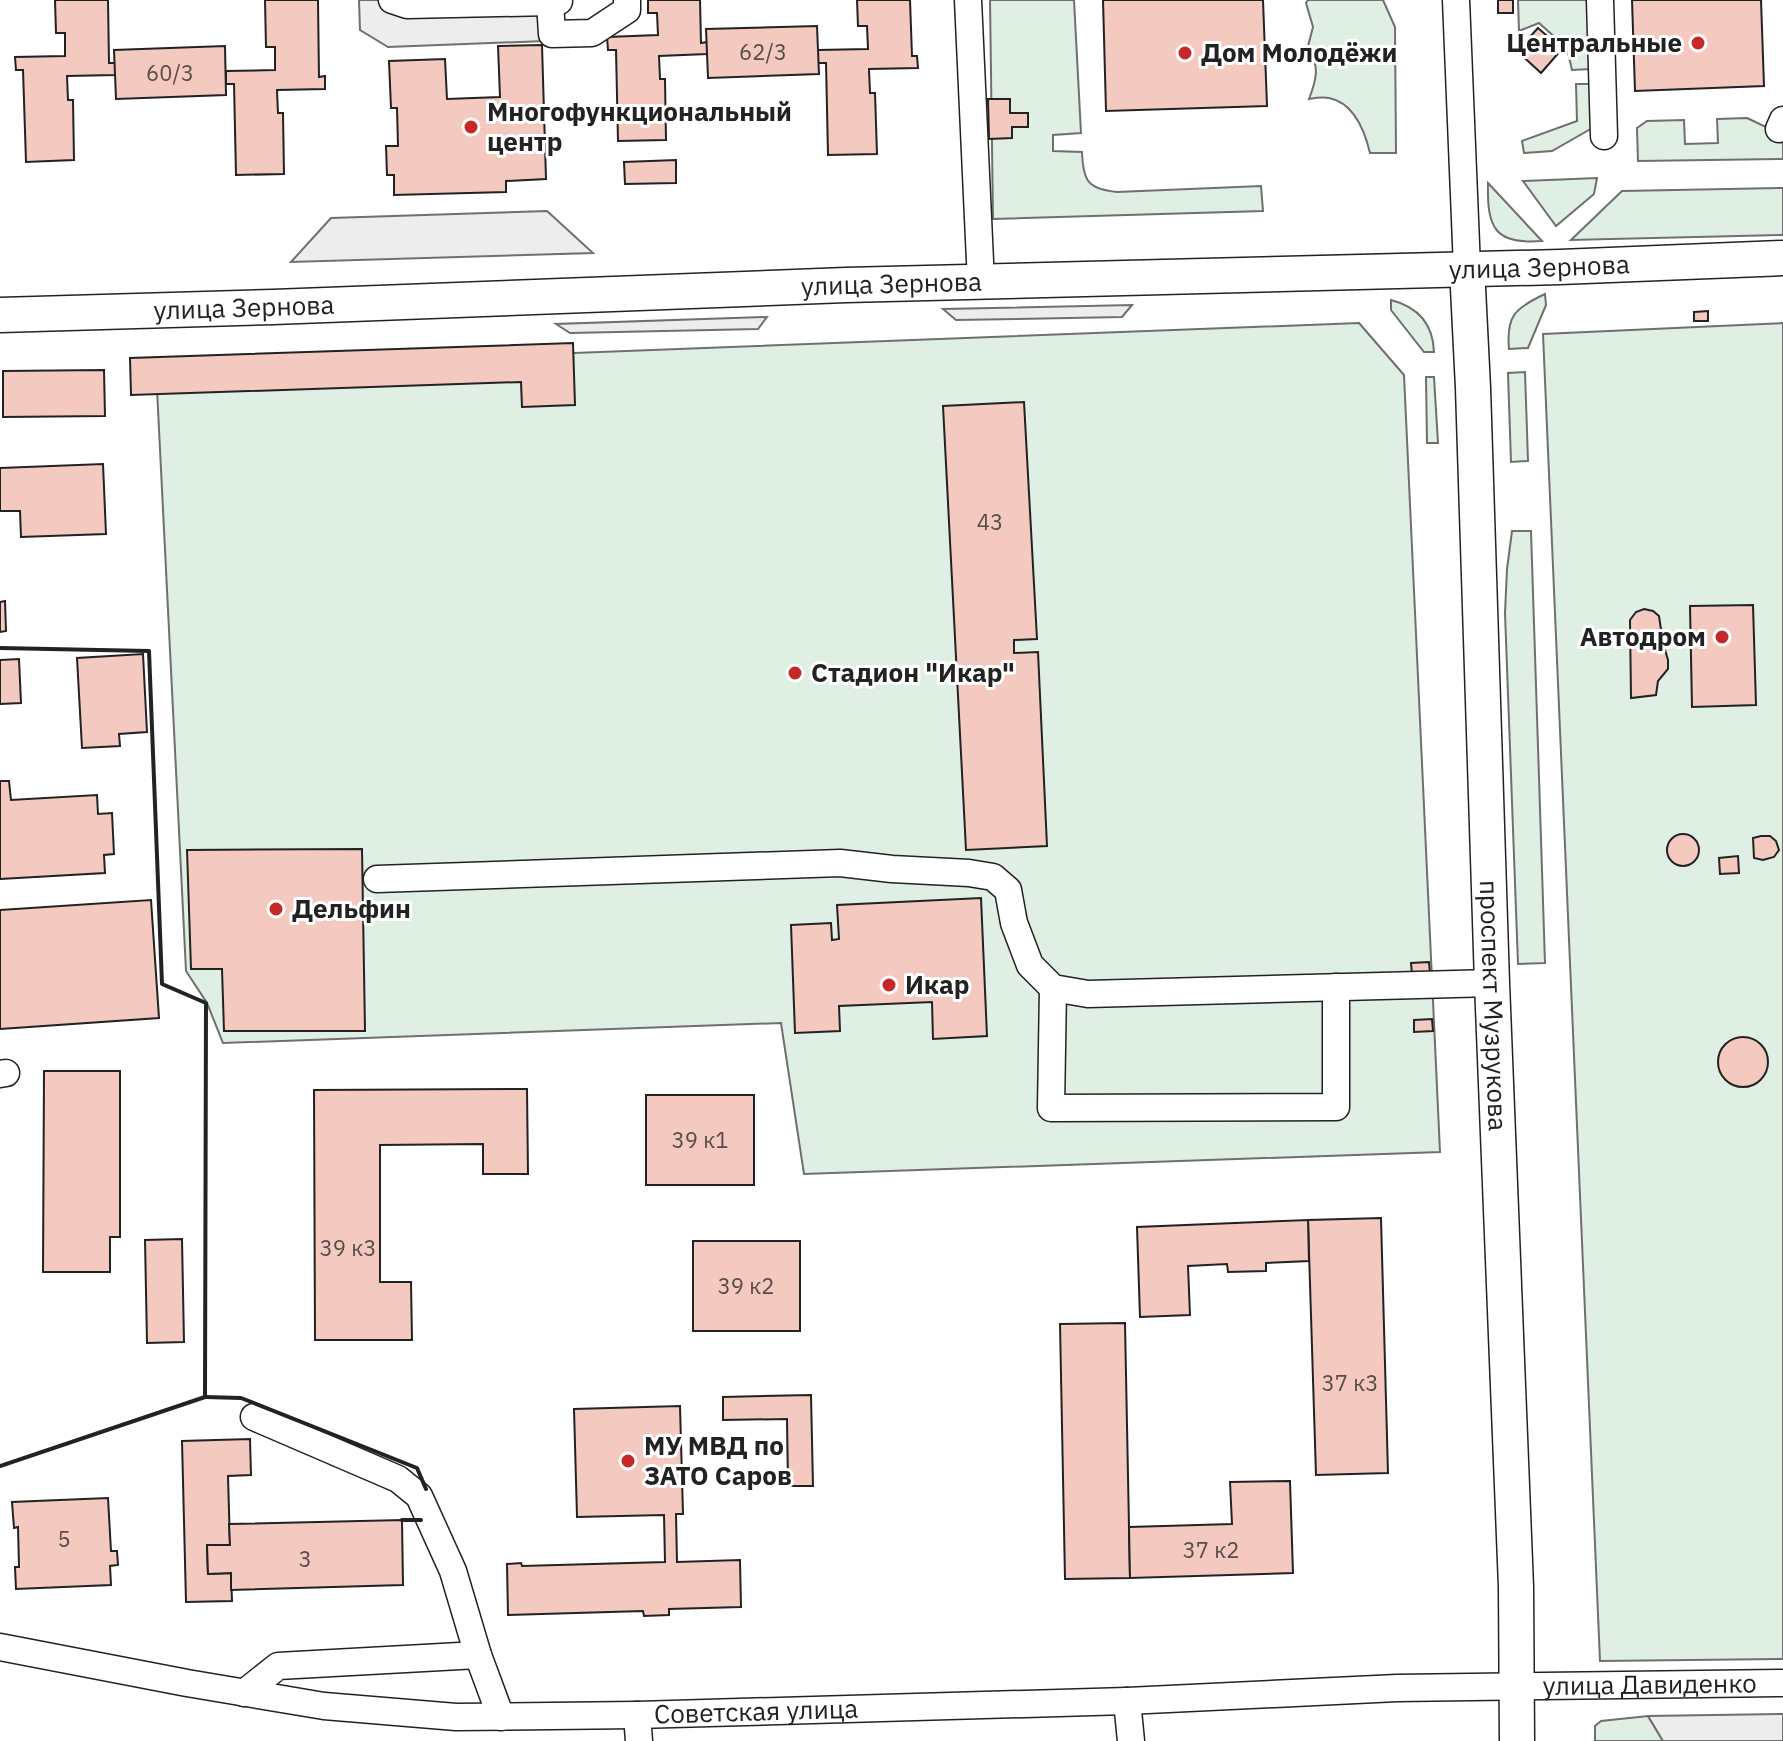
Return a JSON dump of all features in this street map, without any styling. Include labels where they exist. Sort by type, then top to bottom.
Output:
[{"type":"main road","name":"улица Зернова","points":[[0,315],[846,285],[1560,267],[1783,258]]},
{"type":"main road","name":"проспект Музрукова","points":[[1467,268],[1516,1587],[1517,1741]]},
{"type":"street","points":[[392,0],[407,5],[554,1],[552,34],[592,33],[627,10],[627,0]]},
{"type":"street","points":[[968,0],[981,283]]},
{"type":"street","points":[[1456,0],[1467,268]]},
{"type":"street","points":[[1600,0],[1604,136]]},
{"type":"street","points":[[377,879],[840,863],[969,873],[993,877],[1008,890],[1014,923],[1030,965],[1053,988],[1088,994],[1492,983]]},
{"type":"street","points":[[1053,988],[1051,1108],[1336,1107],[1336,987]]},
{"type":"street","points":[[254,1417],[398,1479],[419,1496],[453,1571],[478,1655],[501,1717]]},
{"type":"street","name":"Советская улица","points":[[0,1647],[244,1693],[338,1707],[638,1728],[1127,1701],[1517,1686]]},
{"type":"street","points":[[244,1693],[278,1666],[478,1655]]},
{"type":"street","name":"улица Давиденко","points":[[1517,1686],[1783,1683]]},
{"type":"street","points":[[1127,1701],[1131,1741]]},
{"type":"green space","points":[[990,0],[1074,0],[1081,133],[1053,135],[1053,151],[1082,152],[1086,176],[1093,185],[1117,192],[1261,186],[1263,211],[993,219]]},
{"type":"green space","points":[[1308,0],[1383,0],[1395,27],[1396,153],[1370,153],[1352,112],[1329,98],[1309,99],[1316,67],[1307,50],[1313,27],[1306,3]]},
{"type":"green space","points":[[1518,0],[1589,0],[1591,69],[1572,70],[1567,48],[1539,23],[1519,31]]},
{"type":"green space","points":[[1576,84],[1593,84],[1594,127],[1552,151],[1524,153],[1522,141],[1577,121]]},
{"type":"green space","points":[[1747,118],[1783,135],[1783,159],[1638,161],[1637,128],[1647,121],[1684,120],[1685,144],[1718,143],[1717,119]]},
{"type":"green space","points":[[1597,178],[1594,194],[1556,226],[1523,181]]},
{"type":"green space","points":[[1488,183],[1542,241],[1513,240],[1497,230],[1489,211]]},
{"type":"green space","points":[[1783,188],[1783,235],[1571,240],[1622,191]]},
{"type":"green space","points":[[1545,294],[1546,305],[1528,348],[1509,349],[1509,328],[1515,314]]},
{"type":"green space","points":[[1391,300],[1409,307],[1422,318],[1431,333],[1434,352],[1424,352],[1391,310]]},
{"type":"green space","name":"Стадион \"Икар\"","points":[[1359,323],[1404,375],[1440,1152],[804,1174],[781,1023],[223,1043],[207,1003],[186,971],[156,369]]},
{"type":"green space","points":[[1783,323],[1783,1659],[1600,1661],[1543,334]]},
{"type":"green space","points":[[1525,372],[1528,461],[1511,462],[1508,373]]},
{"type":"green space","points":[[1426,377],[1434,377],[1438,443],[1427,443]]},
{"type":"green space","points":[[1512,531],[1531,531],[1545,963],[1518,964],[1505,613]]},
{"type":"green space","points":[[1648,1716],[1663,1741],[1595,1741],[1595,1726],[1601,1721]]},
{"type":"shaded area","points":[[359,0],[545,0],[545,41],[388,47],[360,30]]},
{"type":"shaded area","points":[[547,211],[593,253],[291,262],[331,218]]},
{"type":"shaded area","points":[[1132,305],[1122,317],[956,320],[943,309]]},
{"type":"shaded area","points":[[767,317],[758,329],[570,333],[556,324]]},
{"type":"shaded area","points":[[1783,1714],[1783,1741],[1663,1741],[1648,1716]]},
{"type":"building","points":[[55,0],[108,0],[109,63],[115,63],[115,75],[67,76],[68,100],[73,100],[74,160],[26,162],[23,70],[16,70],[15,57],[65,56],[65,33],[56,33]]},
{"type":"building","points":[[265,0],[318,0],[319,77],[325,76],[325,89],[277,90],[278,113],[283,113],[284,174],[236,175],[234,84],[226,84],[226,71],[275,70],[275,47],[266,47]]},
{"type":"building","points":[[648,0],[700,0],[701,43],[707,42],[707,54],[659,56],[660,79],[665,79],[666,140],[618,141],[616,50],[608,50],[607,37],[658,35],[657,13],[648,13]]},
{"type":"building","points":[[857,0],[910,0],[912,56],[917,56],[918,68],[869,69],[870,93],[875,93],[877,154],[828,155],[826,63],[818,63],[818,50],[868,49],[867,26],[858,26]]},
{"type":"building","name":"Дом Молодёжи","points":[[1103,0],[1263,0],[1267,106],[1106,111]]},
{"type":"building","points":[[1498,0],[1513,0],[1513,13],[1498,13]]},
{"type":"building","name":"Центральные","points":[[1632,0],[1761,0],[1764,86],[1635,91]]},
{"type":"building","points":[[817,26],[819,74],[708,78],[706,29]]},
{"type":"building","points":[[1538,28],[1562,49],[1541,73],[1517,51]]},
{"type":"building","name":"Многофункциональный центр","points":[[542,45],[546,179],[506,181],[506,192],[394,195],[394,175],[387,175],[386,146],[398,146],[397,108],[391,108],[389,61],[445,59],[447,99],[500,97],[498,46]]},
{"type":"building","points":[[225,46],[226,95],[116,99],[114,50]]},
{"type":"building","points":[[988,99],[1010,99],[1010,113],[1028,113],[1028,127],[1012,127],[1012,138],[989,139]]},
{"type":"building","points":[[676,160],[676,183],[625,184],[624,162]]},
{"type":"building","points":[[1708,311],[1708,321],[1694,321],[1694,312]]},
{"type":"building","points":[[573,343],[575,405],[522,407],[521,382],[131,395],[130,358]]},
{"type":"building","points":[[104,370],[105,416],[3,417],[3,371]]},
{"type":"building","points":[[1024,402],[1037,639],[1014,640],[1014,653],[1038,652],[1047,846],[966,850],[943,406]]},
{"type":"building","points":[[103,464],[106,534],[21,537],[20,511],[0,511],[0,468]]},
{"type":"building","points":[[5,601],[6,631],[0,632],[0,602]]},
{"type":"building","name":"Автодром","points":[[1753,605],[1756,705],[1692,707],[1690,606]]},
{"type":"building","points":[[1644,609],[1659,616],[1668,669],[1658,681],[1656,695],[1631,698],[1630,620],[1636,612]]},
{"type":"building","points":[[143,654],[147,732],[119,734],[120,746],[82,748],[77,658]]},
{"type":"building","points":[[19,659],[21,703],[0,704],[0,660]]},
{"type":"building","points":[[0,781],[9,781],[11,800],[97,795],[98,814],[112,813],[114,854],[104,855],[105,873],[0,879]]},
{"type":"building","points":[[1683,834],[1694,839],[1699,850],[1694,861],[1683,866],[1672,861],[1667,850],[1672,839]]},
{"type":"building","points":[[1770,836],[1776,841],[1779,850],[1774,857],[1763,860],[1754,858],[1753,838]]},
{"type":"building","name":"Дельфин","points":[[362,849],[365,1031],[224,1031],[222,969],[191,969],[187,850]]},
{"type":"building","points":[[1738,856],[1739,873],[1720,874],[1719,858]]},
{"type":"building","name":"Икар","points":[[981,898],[987,1036],[933,1039],[932,1002],[839,1006],[840,1031],[795,1033],[791,925],[831,923],[832,940],[839,939],[837,905]]},
{"type":"building","points":[[151,900],[159,1018],[0,1029],[0,910]]},
{"type":"building","points":[[1429,962],[1430,974],[1412,974],[1411,963]]},
{"type":"building","points":[[1432,1019],[1433,1031],[1414,1032],[1414,1020]]},
{"type":"building","points":[[1743,1037],[1761,1044],[1768,1062],[1761,1080],[1743,1087],[1725,1080],[1718,1062],[1725,1044]]},
{"type":"building","points":[[44,1071],[120,1071],[120,1237],[110,1237],[110,1272],[43,1272]]},
{"type":"building","points":[[527,1089],[528,1174],[483,1174],[483,1144],[380,1145],[380,1282],[411,1282],[412,1340],[315,1340],[314,1090]]},
{"type":"building","points":[[646,1095],[754,1095],[754,1185],[646,1185]]},
{"type":"building","points":[[1381,1218],[1388,1473],[1316,1475],[1308,1220]]},
{"type":"building","points":[[1308,1220],[1309,1261],[1266,1263],[1266,1271],[1228,1272],[1227,1264],[1188,1266],[1190,1315],[1140,1317],[1137,1227]]},
{"type":"building","points":[[182,1239],[184,1342],[147,1343],[145,1240]]},
{"type":"building","points":[[693,1241],[800,1241],[800,1331],[693,1331]]},
{"type":"building","points":[[1125,1323],[1130,1578],[1065,1579],[1060,1324]]},
{"type":"building","points":[[811,1395],[813,1486],[788,1486],[787,1419],[723,1420],[723,1397]]},
{"type":"building","name":"МУ МВД по ЗАТО Саров","points":[[680,1406],[683,1514],[676,1514],[677,1562],[740,1560],[741,1607],[669,1609],[669,1615],[644,1616],[643,1611],[508,1615],[507,1564],[665,1562],[664,1515],[577,1517],[574,1409]]},
{"type":"building","points":[[250,1439],[251,1475],[228,1476],[230,1545],[207,1545],[208,1574],[231,1573],[232,1601],[186,1602],[182,1441]]},
{"type":"building","points":[[1290,1481],[1293,1573],[1130,1578],[1129,1527],[1232,1524],[1230,1482]]},
{"type":"building","points":[[108,1498],[111,1551],[117,1551],[118,1565],[110,1566],[111,1585],[16,1589],[18,1527],[14,1528],[12,1502]]},
{"type":"building","points":[[402,1520],[403,1585],[231,1590],[231,1573],[208,1574],[207,1545],[230,1545],[229,1524]]},
{"type":"wall","points":[[0,648],[149,651],[162,984],[206,1003],[205,1397],[0,1466]]},
{"type":"wall","points":[[205,1397],[241,1398],[417,1468],[426,1489]]},
{"type":"wall","points":[[402,1520],[421,1520]]},
{"type":"place","name":"Центральные","points":[[1698,43]]},
{"type":"place","name":"Дом Молодёжи","points":[[1185,53]]},
{"type":"place","name":"Многофункциональный центр","points":[[471,127]]},
{"type":"place","name":"Автодром","points":[[1722,637]]},
{"type":"place","name":"Стадион \"Икар\"","points":[[795,673]]},
{"type":"place","name":"Дельфин","points":[[276,909]]},
{"type":"place","name":"Икар","points":[[889,985]]},
{"type":"place","name":"МУ МВД по ЗАТО Саров","points":[[628,1461]]}]
